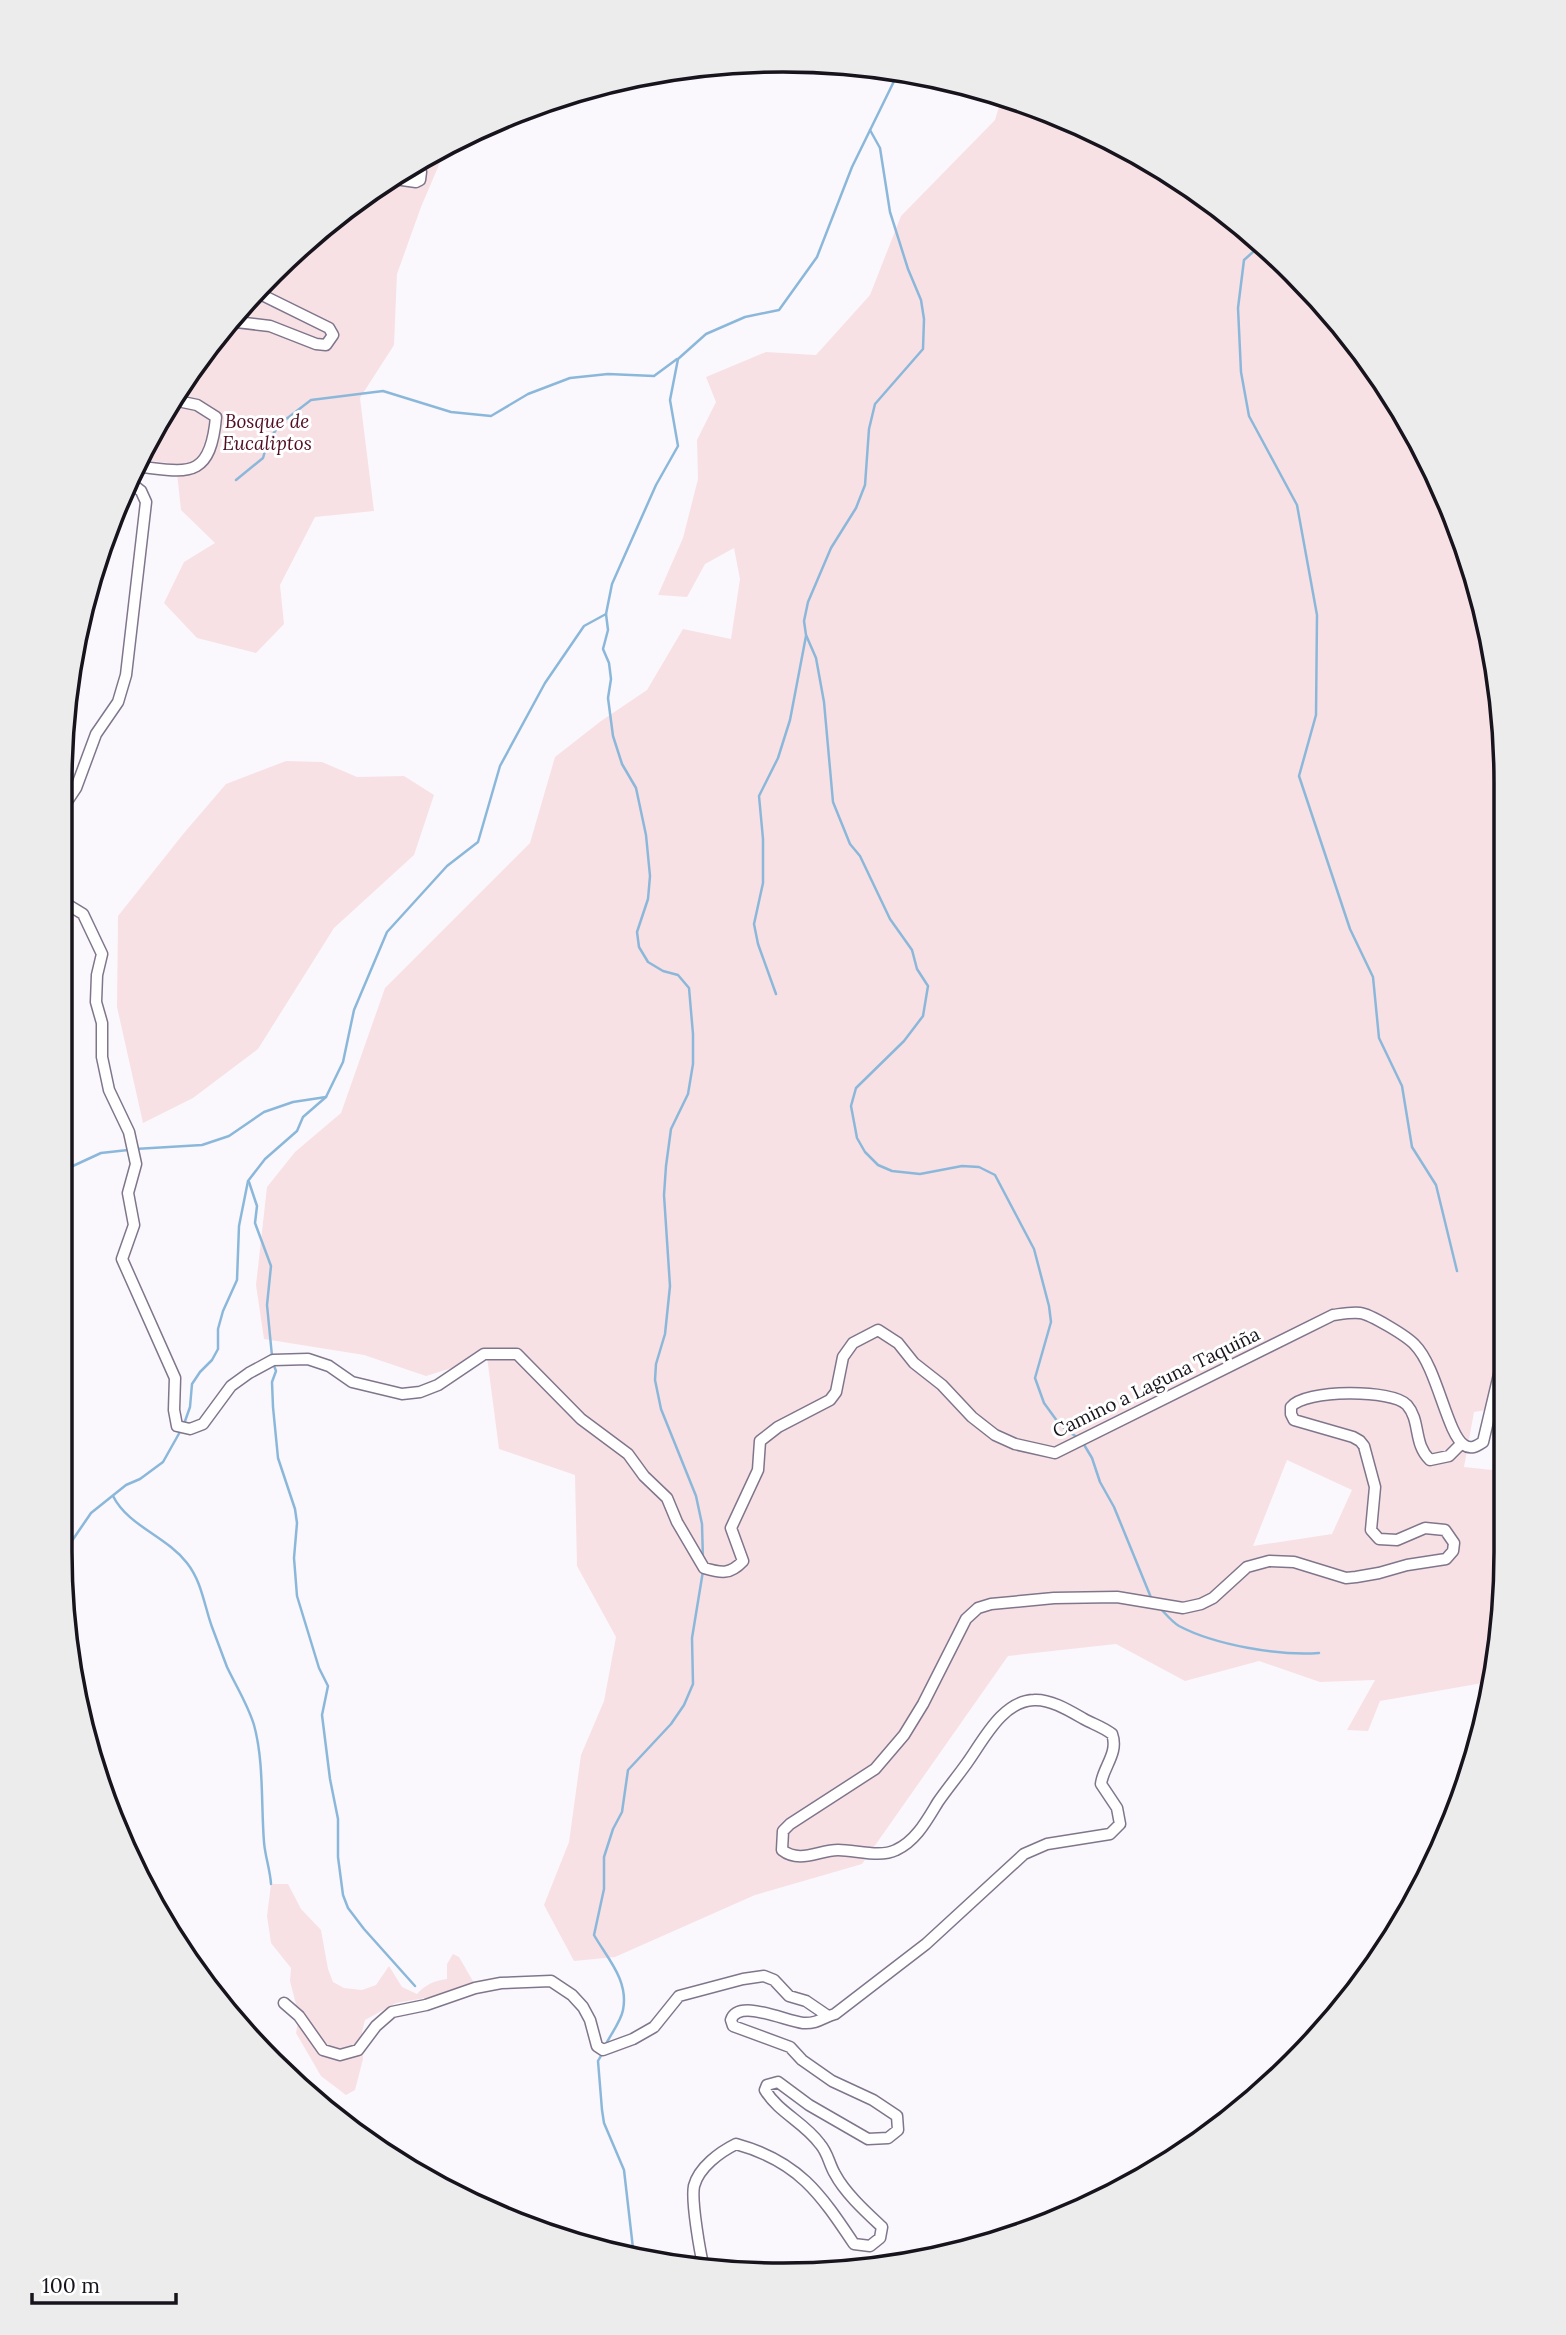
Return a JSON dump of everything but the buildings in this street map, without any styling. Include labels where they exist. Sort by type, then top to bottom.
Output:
[{"type":"street","points":[[406,181],[420,180],[420,171]]},
{"type":"street","points":[[241,323],[270,326],[316,344],[327,345],[331,341],[333,335],[329,328],[265,296]]},
{"type":"street","points":[[145,467],[180,471],[195,468],[203,460],[214,438],[216,417],[197,405],[183,402]]},
{"type":"street","points":[[72,794],[96,734],[118,702],[124,684],[141,534],[146,512],[142,491],[137,487]]},
{"type":"street","name":"Camino a Laguna Taquiña","points":[[72,907],[83,914],[102,954],[97,975],[96,1002],[102,1023],[102,1057],[109,1090],[129,1132],[136,1164],[128,1193],[134,1225],[122,1259],[174,1378],[177,1426],[191,1429],[203,1424],[231,1386],[272,1360],[308,1359],[329,1366],[352,1382],[402,1394],[420,1392],[438,1385],[484,1354],[517,1354],[581,1419],[628,1454],[644,1476],[667,1498],[677,1522],[704,1568],[719,1573],[735,1570],[743,1561],[731,1528],[758,1470],[760,1441],[778,1427],[830,1400],[836,1392],[844,1357],[853,1343],[878,1330],[898,1343],[914,1363],[942,1385],[972,1418],[995,1435],[1015,1444],[1055,1453],[1333,1315],[1362,1313],[1415,1344],[1430,1366],[1461,1444]]},
{"type":"street","points":[[702,2258],[694,2186],[707,2165],[722,2151],[736,2144],[778,2159],[811,2184],[854,2244],[870,2246],[880,2238],[882,2227],[835,2174],[820,2143],[796,2120],[776,2106],[765,2090],[767,2085],[778,2082],[785,2085],[809,2105],[868,2139],[888,2138],[898,2130],[897,2116],[873,2100],[832,2081],[802,2060],[790,2047],[733,2025],[733,2014],[740,2009],[754,2010],[804,2023],[820,2021],[835,2014],[926,1944],[1024,1853],[1047,1844],[1110,1834],[1120,1824],[1116,1808],[1101,1784],[1103,1772],[1112,1756],[1112,1734],[1058,1706],[1032,1699],[1005,1713],[987,1733],[925,1822],[906,1844],[898,1849],[880,1853],[830,1850],[799,1858],[782,1850],[783,1831],[790,1824],[876,1769],[904,1735],[923,1704],[966,1619],[978,1608],[1028,1599],[1118,1597],[1183,1608],[1213,1598],[1247,1567],[1269,1561],[1294,1562],[1346,1578],[1369,1576],[1407,1565],[1446,1559],[1453,1551],[1454,1543],[1445,1530],[1425,1528],[1397,1540],[1379,1539],[1371,1530],[1375,1487],[1360,1440],[1294,1420],[1291,1407],[1300,1399],[1325,1394],[1388,1395],[1402,1401],[1414,1416],[1417,1438],[1424,1454],[1430,1460],[1439,1460],[1449,1456],[1461,1444],[1468,1448],[1483,1442],[1494,1396]]},
{"type":"street","points":[[284,2003],[299,2016],[323,2050],[340,2055],[358,2050],[376,2026],[392,2012],[426,2006],[475,1988],[521,1981],[551,1981],[572,1995],[586,2013],[597,2046],[603,2050],[633,2039],[654,2026],[679,1996],[743,1979],[764,1976],[774,1980],[789,1996],[806,2001],[828,2016]]},
{"type":"green space","points":[[999,105],[1055,126],[1139,167],[1216,219],[1252,248],[1318,314],[1347,350],[1399,427],[1440,511],[1457,554],[1481,644],[1493,736],[1494,1409],[1474,1412],[1464,1467],[1494,1470],[1493,1599],[1482,1683],[1380,1701],[1368,1731],[1347,1730],[1375,1680],[1320,1682],[1259,1661],[1185,1681],[1116,1644],[1008,1656],[862,1864],[755,1895],[615,1957],[574,1961],[544,1905],[569,1842],[581,1755],[604,1701],[616,1637],[577,1566],[575,1475],[499,1449],[487,1357],[426,1376],[364,1355],[264,1339],[256,1285],[267,1187],[295,1152],[341,1113],[385,988],[530,843],[555,757],[647,690],[683,629],[731,639],[740,579],[734,548],[705,564],[687,597],[658,595],[683,538],[698,479],[697,440],[716,402],[706,377],[766,352],[816,355],[870,295],[901,216],[995,120]],"holes":[[[1287,1460],[1352,1490],[1332,1534],[1253,1546]]]},
{"type":"green space","name":"Bosque de Eucaliptos","points":[[441,159],[397,274],[394,345],[360,398],[374,511],[315,517],[280,585],[284,624],[256,653],[197,638],[164,603],[184,562],[215,543],[181,510],[176,464],[149,461],[192,388],[248,314],[314,248],[350,219]]},
{"type":"green space","points":[[286,761],[322,762],[357,777],[404,776],[434,795],[414,855],[334,928],[258,1049],[193,1098],[143,1123],[117,1007],[118,916],[226,784]]},
{"type":"green space","points":[[271,1884],[288,1884],[301,1909],[321,1930],[333,1982],[344,1988],[362,1990],[376,1985],[389,1966],[402,1987],[417,1994],[430,1983],[447,1979],[447,1964],[453,1954],[459,1957],[474,1983],[431,1997],[396,2003],[365,2020],[362,2032],[363,2059],[355,2090],[346,2095],[321,2076],[296,2033],[299,2016],[290,1981],[291,1968],[271,1943],[267,1916]]},
{"type":"waterway","points":[[184,1424],[190,1407],[192,1384],[218,1349],[218,1329],[237,1280],[239,1226],[248,1181],[265,1159],[297,1131],[303,1117],[326,1097],[343,1062],[354,1010],[387,932],[447,866],[478,842],[500,766],[545,683],[584,626],[606,614],[612,584],[656,485],[678,446],[670,400],[678,359],[706,334],[745,317],[779,310],[817,257],[852,167],[894,81]]},
{"type":"waterway","points":[[870,130],[880,148],[890,212],[921,300],[924,319],[923,349],[875,404],[869,429],[865,485],[856,508],[831,548],[808,602],[804,621],[806,635],[816,658],[824,702],[833,802],[850,844],[860,856],[890,919],[912,950],[917,969],[928,986],[923,1016],[904,1041],[856,1088],[851,1106],[857,1138],[865,1152],[878,1165],[892,1171],[920,1174],[962,1166],[979,1167],[995,1175],[1034,1249],[1049,1306],[1051,1322],[1035,1378],[1044,1403],[1060,1425],[1078,1438]]},
{"type":"waterway","points":[[1255,251],[1244,260],[1238,308],[1241,372],[1249,416],[1297,505],[1317,615],[1316,715],[1299,776],[1350,929],[1373,977],[1379,1038],[1402,1086],[1412,1147],[1436,1185],[1457,1271]]},
{"type":"waterway","points":[[236,480],[263,458],[268,441],[281,423],[311,400],[383,391],[451,412],[491,416],[528,394],[570,378],[608,374],[654,376],[677,359]]},
{"type":"waterway","points":[[606,614],[608,630],[603,649],[609,663],[611,679],[608,698],[613,736],[622,764],[636,788],[646,835],[650,876],[648,899],[637,932],[639,947],[648,962],[663,971],[678,975],[689,988],[693,1064],[688,1094],[671,1129],[666,1166],[664,1195],[670,1286],[665,1334],[656,1364],[655,1380],[661,1409],[696,1496],[702,1524],[703,1560]]},
{"type":"waterway","points":[[776,994],[758,944],[754,924],[763,883],[759,796],[778,758],[790,720],[806,636]]},
{"type":"waterway","points":[[135,1149],[202,1145],[229,1136],[264,1112],[293,1102],[326,1097]]},
{"type":"waterway","points":[[72,1166],[101,1153],[128,1150]]},
{"type":"waterway","points":[[249,1182],[257,1206],[255,1223],[271,1266],[267,1305],[272,1356]]},
{"type":"waterway","points":[[273,1363],[276,1371],[272,1382],[278,1458],[297,1523],[294,1558],[297,1596],[319,1668],[328,1686],[322,1715],[338,1819],[338,1857],[343,1895],[348,1908],[364,1929],[415,1986]]},
{"type":"waterway","points":[[72,1541],[91,1513],[126,1485],[140,1479],[163,1462],[181,1430]]},
{"type":"waterway","points":[[1083,1443],[1114,1507],[1152,1600]]},
{"type":"waterway","points":[[113,1496],[128,1515],[169,1545],[187,1563],[199,1586],[227,1667],[254,1725],[261,1768],[265,1847],[271,1884]]},
{"type":"waterway","points":[[606,2044],[620,2019],[624,1999],[616,1970],[594,1935],[604,1889],[604,1857],[622,1812],[628,1770],[671,1724],[684,1705],[693,1684],[692,1638],[703,1571]]},
{"type":"waterway","points":[[1159,1607],[1179,1626],[1210,1639],[1267,1651],[1319,1653]]},
{"type":"waterway","points":[[602,2054],[598,2061],[604,2123],[624,2170],[633,2247]]}]
